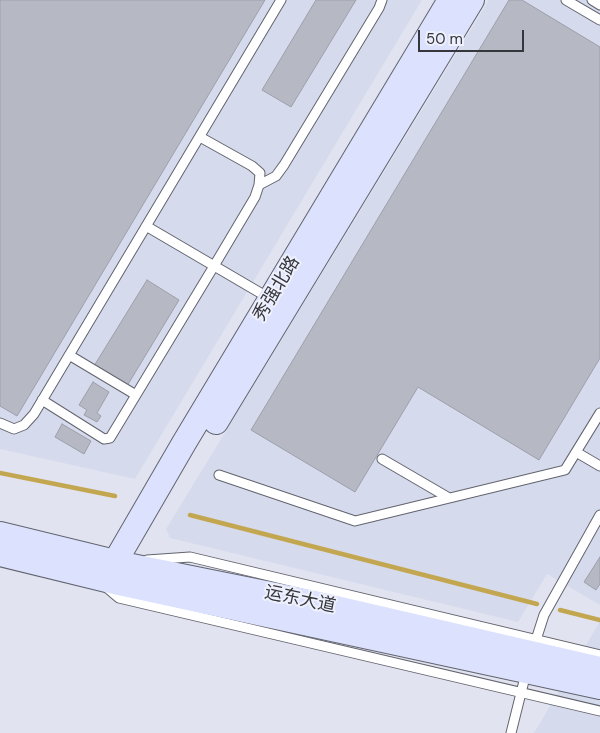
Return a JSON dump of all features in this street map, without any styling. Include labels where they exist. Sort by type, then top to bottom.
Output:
[{"type":"street","name":"秀强北路","points":[[105,569],[266,296],[436,0]]},
{"type":"street","name":"秀强北路","points":[[105,569],[184,443],[266,296],[450,0]]},
{"type":"street","points":[[184,443],[211,430],[472,0]]},
{"type":"street","name":"运东大道","points":[[0,534],[105,569]]},
{"type":"street","name":"运东大道","points":[[0,554],[105,569],[529,664],[600,687]]},
{"type":"street","name":"运东大道","points":[[529,664],[600,669]]},
{"type":"lane","points":[[0,423],[14,429],[24,425],[42,400],[282,0]]},
{"type":"lane","points":[[259,185],[276,176],[284,165],[379,8],[382,0]]},
{"type":"lane","points":[[566,0],[600,20]]},
{"type":"lane","points":[[592,0],[600,4]]},
{"type":"lane","points":[[42,400],[104,439],[110,438],[214,266],[259,185],[260,173],[252,166],[200,137]]},
{"type":"lane","points":[[146,226],[266,296]]},
{"type":"lane","points":[[69,355],[136,395]]},
{"type":"lane","points":[[219,475],[355,521],[565,470],[600,413]]},
{"type":"lane","points":[[576,452],[600,466]]},
{"type":"lane","points":[[382,459],[449,498]]},
{"type":"lane","points":[[511,733],[544,615],[600,515]]},
{"type":"lane","points":[[105,569],[190,557],[529,664],[600,711]]},
{"type":"lane","points":[[529,664],[600,655]]},
{"type":"shaded area","points":[[0,0],[422,0],[135,479],[0,449]]},
{"type":"shaded area","points":[[489,0],[600,0],[600,605],[547,574],[518,622],[170,538],[166,529]]},
{"type":"shaded area","points":[[600,621],[600,733],[534,733]]},
{"type":"building","points":[[0,0],[265,0],[17,416],[0,406]]},
{"type":"building","points":[[316,0],[356,0],[291,107],[262,90]]},
{"type":"building","points":[[509,0],[522,0],[600,47],[600,358],[539,460],[418,387],[355,492],[251,430]]},
{"type":"building","points":[[147,280],[179,300],[127,386],[94,366]]},
{"type":"building","points":[[93,382],[109,392],[97,413],[101,416],[97,422],[84,415],[87,410],[79,405]]},
{"type":"building","points":[[62,424],[91,441],[84,454],[55,437]]},
{"type":"building","points":[[600,557],[600,584],[596,590],[584,582]]},
{"type":"waterway","points":[[0,473],[115,496]]},
{"type":"waterway","points":[[190,515],[537,604]]},
{"type":"waterway","points":[[560,610],[600,620]]}]
